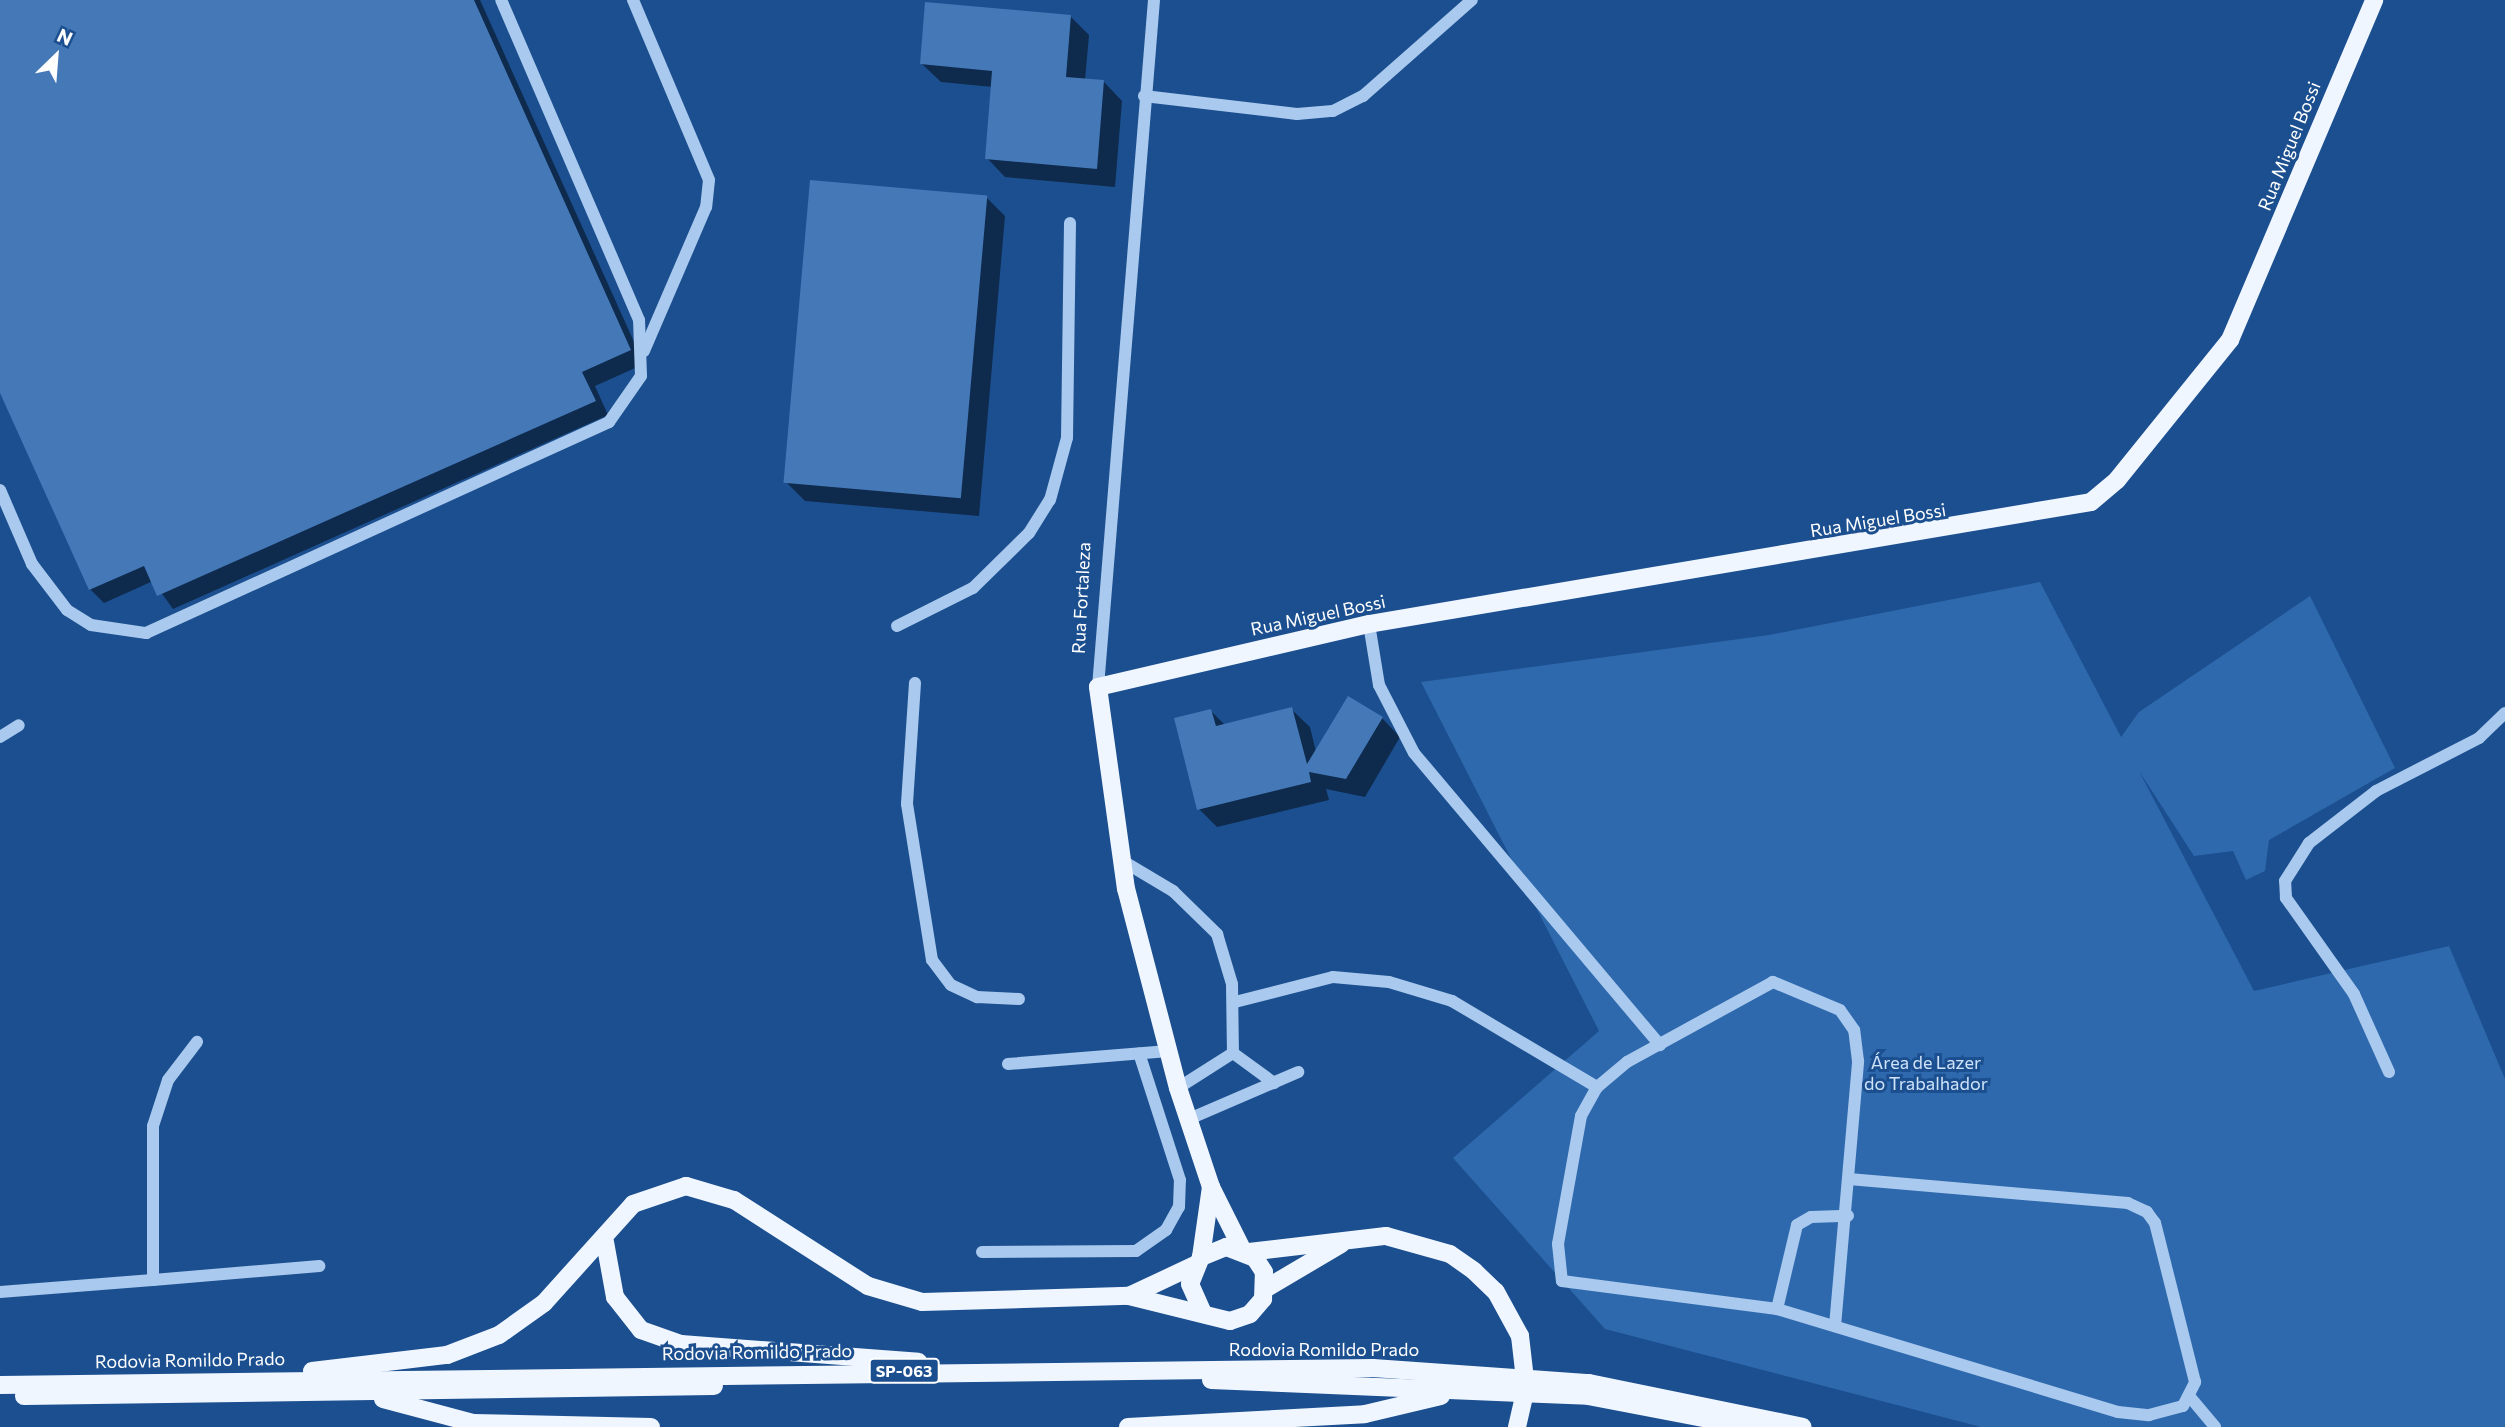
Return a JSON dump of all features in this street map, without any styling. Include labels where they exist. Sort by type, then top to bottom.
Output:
[{"type":"main road","name":"Rua Miguel Bossi","points":[[1098,687],[1369,624],[2091,502],[2117,480],[2230,340],[2374,0]]},
{"type":"main road","name":"Rua Fortaleza","points":[[1098,687],[1121,860],[1168,1051],[1211,1187],[1245,1250]]},
{"type":"main road","points":[[263,1379],[447,1355],[499,1335],[544,1303],[605,1242],[633,1204],[686,1186],[734,1200],[868,1286],[922,1302],[1129,1296],[1202,1311],[1220,1321],[1240,1319],[1257,1307],[1265,1289],[1264,1272],[1245,1250]]},
{"type":"main road","name":"Rua Fortaleza","points":[[1198,1261],[1211,1187]]},
{"type":"main road","points":[[1265,1289],[1350,1238]]},
{"type":"main road","points":[[1129,1296],[1198,1261],[1245,1250],[1350,1238],[1422,1243],[1474,1270],[1496,1292],[1520,1336],[1526,1388],[1517,1427]]},
{"type":"main road","points":[[605,1242],[607,1273],[625,1316],[659,1337],[981,1371]]},
{"type":"main road","points":[[1198,1261],[1190,1284],[1202,1311]]},
{"type":"main road","name":"Rodovia Romildo Prado","points":[[0,1385],[263,1379],[981,1371],[1483,1372],[1711,1403],[1803,1427]]},
{"type":"main road","name":"Rodovia Romildo Prado","points":[[0,1396],[363,1394],[1185,1379],[1588,1396],[1750,1427]]},
{"type":"main road","points":[[1128,1427],[1366,1413],[1466,1391]]},
{"type":"main road","points":[[363,1394],[473,1423],[651,1427]]},
{"type":"street","points":[[501,0],[639,320],[644,352]]},
{"type":"street","points":[[0,490],[32,564],[67,610],[91,625],[146,633],[609,422],[629,401],[644,352],[706,207],[709,180],[633,0]]},
{"type":"street","name":"Rua Fortaleza","points":[[1098,687],[1144,96],[1154,0]]},
{"type":"street","points":[[1144,96],[1297,114],[1333,111],[1363,96],[1472,0]]},
{"type":"street","points":[[897,626],[972,587],[1029,533],[1050,500],[1067,438],[1070,223]]},
{"type":"street","points":[[1369,624],[1379,685],[1414,753],[1660,1045]]},
{"type":"street","points":[[915,683],[908,804],[932,960],[951,985],[977,998],[1018,999]]},
{"type":"street","points":[[2389,1072],[2354,995],[2286,898],[2285,881],[2309,843],[2367,799],[2479,738],[2505,713]]},
{"type":"street","points":[[0,737],[19,725]]},
{"type":"street","points":[[1121,860],[1173,891],[1217,934],[1235,1002],[1233,1053]]},
{"type":"street","points":[[1235,1002],[1333,977],[1389,982],[1452,1001],[1597,1087]]},
{"type":"street","points":[[1835,1326],[1848,1216],[1849,1179],[1858,1061],[1854,1030],[1840,1010],[1773,982],[1660,1045],[1597,1087],[1581,1116],[1560,1231],[1556,1257],[1562,1281],[1777,1309],[2118,1412],[2150,1415],[2183,1406],[2190,1397],[2195,1382],[2155,1223],[2147,1212],[2128,1203],[1849,1179]]},
{"type":"street","points":[[153,1280],[153,1126],[168,1080],[197,1042]]},
{"type":"street","points":[[1008,1064],[1168,1051]]},
{"type":"street","points":[[982,1252],[1136,1251],[1166,1230],[1179,1207],[1180,1180],[1139,1053]]},
{"type":"street","points":[[1233,1053],[1274,1083]]},
{"type":"street","points":[[1178,1088],[1233,1053]]},
{"type":"street","points":[[1189,1119],[1298,1072]]},
{"type":"street","points":[[1777,1309],[1797,1225],[1811,1217],[1848,1216]]},
{"type":"street","points":[[0,1292],[319,1266]]},
{"type":"street","points":[[2190,1397],[2215,1427]]},
{"type":"green space","name":"Área de Lazer do Trabalhador","points":[[2040,582],[2121,737],[2139,712],[2310,596],[2395,768],[2269,840],[2265,871],[2246,880],[2233,851],[2194,856],[2139,771],[2254,991],[2449,946],[2505,1079],[2505,1427],[1981,1427],[1605,1329],[1453,1158],[1599,1031],[1421,682],[1769,635]]},
{"type":"building","points":[[0,0],[474,0],[631,350],[582,372],[596,401],[157,596],[144,566],[89,590],[0,393]]},
{"type":"building","points":[[925,2],[1071,15],[1066,77],[1104,80],[1097,169],[985,159],[992,71],[920,64]]},
{"type":"building","points":[[810,180],[987,196],[961,498],[784,483]]},
{"type":"building","points":[[1348,696],[1383,717],[1346,779],[1309,772],[1311,782],[1197,810],[1174,718],[1211,709],[1216,726],[1292,707],[1307,764]]}]
